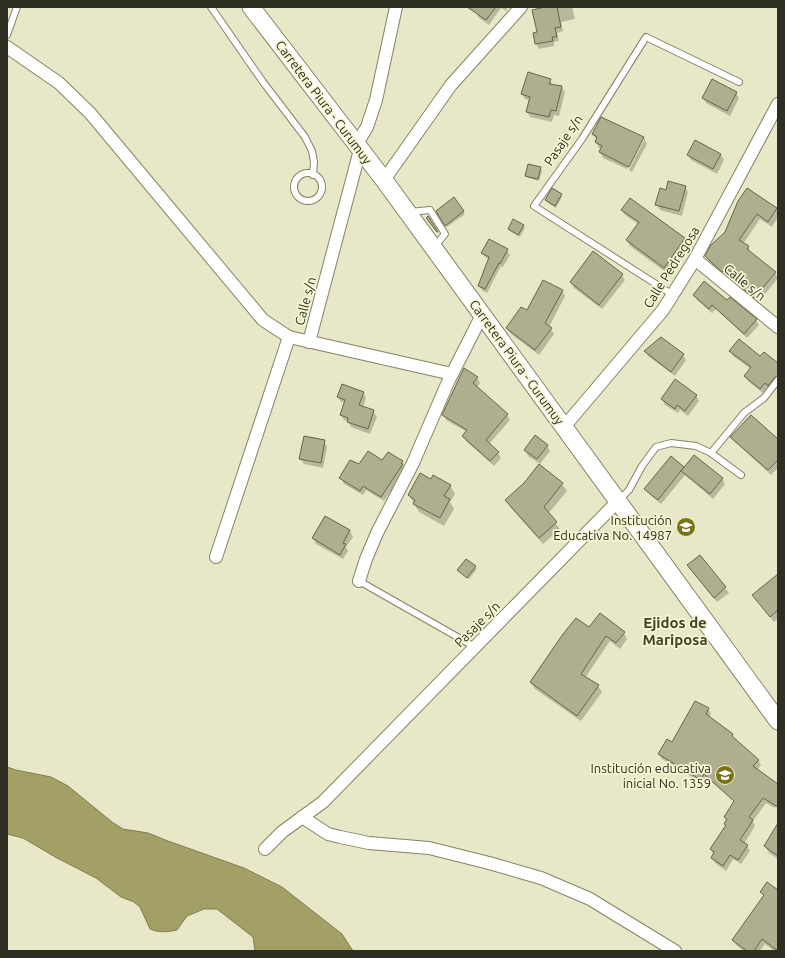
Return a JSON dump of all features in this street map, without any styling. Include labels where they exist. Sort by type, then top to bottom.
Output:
[{"type":"main road","name":"Carretera Piura - Curumuy","points":[[251,7],[384,180],[778,721]]},
{"type":"street","name":"Calle s/n","points":[[396,7],[376,100],[367,127],[358,147],[309,342],[452,374]]},
{"type":"street","points":[[384,180],[451,85],[521,7]]},
{"type":"street","points":[[7,47],[59,83],[90,113],[263,320],[289,337],[309,342]]},
{"type":"street","name":"Calle Pedregosa","points":[[564,427],[663,310],[695,259],[778,104]]},
{"type":"street","name":"Calle s/n","points":[[695,259],[778,327]]},
{"type":"street","points":[[359,581],[377,533],[413,463],[452,374],[482,315]]},
{"type":"street","points":[[216,557],[289,337]]},
{"type":"street","name":"Pasaje s/n","points":[[265,849],[282,832],[323,802],[618,501]]},
{"type":"street","points":[[302,817],[328,834],[369,843],[429,848],[541,878],[590,899],[675,951]]},
{"type":"lane","points":[[7,35],[18,7]]},
{"type":"lane","points":[[211,7],[263,82],[305,137],[312,151],[314,162],[313,175]]},
{"type":"lane","name":"Pasaje s/n","points":[[672,295],[534,206],[582,139],[646,37],[739,82]]},
{"type":"lane","points":[[308,174],[313,175],[321,184],[320,194],[313,200],[304,200],[296,195],[294,186],[295,182],[300,176],[308,174]]},
{"type":"lane","points":[[711,453],[744,413],[764,398],[778,380]]},
{"type":"lane","name":"Pasaje s/n","points":[[618,501],[629,490],[642,466],[656,447],[671,442],[696,446],[711,453],[740,475]]},
{"type":"lane","points":[[359,581],[475,647]]},
{"type":"shaded area","points":[[7,767],[51,777],[68,786],[112,822],[123,829],[148,833],[244,868],[282,887],[342,934],[353,951],[255,951],[253,937],[217,909],[204,909],[187,916],[177,930],[164,932],[150,929],[140,907],[134,902],[121,897],[96,878],[57,858],[23,838],[7,834]]},
{"type":"building","points":[[467,7],[496,7],[486,20]]},
{"type":"building","points":[[545,7],[557,7],[561,27],[555,28],[557,37],[552,37],[553,41],[535,44],[533,33],[537,32],[532,10]]},
{"type":"building","points":[[528,72],[551,79],[549,84],[562,86],[556,111],[551,110],[549,117],[526,112],[530,97],[521,94]]},
{"type":"building","points":[[712,79],[737,92],[727,111],[702,98]]},
{"type":"building","points":[[601,117],[644,137],[629,167],[599,152],[602,146],[595,142],[597,137],[592,134]]},
{"type":"building","points":[[695,140],[721,154],[713,169],[687,155]]},
{"type":"building","points":[[528,164],[541,167],[538,179],[525,176]]},
{"type":"building","points":[[668,181],[686,186],[679,211],[655,205],[660,188],[666,190]]},
{"type":"building","points":[[552,188],[562,194],[555,206],[545,200]]},
{"type":"building","points":[[747,188],[777,208],[768,222],[757,214],[739,240],[749,246],[747,249],[776,272],[754,298],[740,286],[744,282],[726,268],[722,272],[705,256],[710,246],[725,232],[738,201]]},
{"type":"building","points":[[454,197],[464,211],[445,226],[436,211]]},
{"type":"building","points":[[630,198],[685,238],[664,268],[626,240],[639,222],[621,210]]},
{"type":"building","points":[[428,216],[438,232],[426,218]]},
{"type":"building","points":[[513,219],[524,225],[518,235],[508,229]]},
{"type":"building","points":[[489,239],[508,249],[485,289],[478,286],[489,257],[481,253]]},
{"type":"building","points":[[593,251],[623,274],[599,305],[570,282]]},
{"type":"building","points":[[543,280],[563,290],[545,323],[552,328],[535,350],[506,328],[521,307],[527,310]]},
{"type":"building","points":[[704,281],[727,300],[730,297],[757,319],[744,334],[712,305],[709,309],[693,295]]},
{"type":"building","points":[[661,337],[684,354],[671,372],[644,351]]},
{"type":"building","points":[[739,339],[760,356],[764,352],[778,363],[778,376],[775,377],[768,386],[765,383],[760,389],[744,376],[751,367],[729,351]]},
{"type":"building","points":[[464,368],[478,377],[473,383],[508,414],[486,440],[499,452],[490,461],[462,436],[467,430],[442,415]]},
{"type":"building","points":[[675,379],[697,395],[685,411],[677,405],[675,409],[661,399]]},
{"type":"building","points":[[342,384],[364,392],[359,405],[374,410],[368,429],[347,422],[348,418],[340,415],[345,400],[337,397]]},
{"type":"building","points":[[751,415],[778,439],[778,460],[768,470],[730,437]]},
{"type":"building","points":[[535,435],[548,445],[537,459],[524,450]]},
{"type":"building","points":[[304,436],[325,440],[321,463],[299,459]]},
{"type":"building","points":[[368,451],[382,460],[388,452],[403,461],[401,463],[403,464],[381,497],[363,486],[360,491],[339,478],[350,460],[359,464]]},
{"type":"building","points":[[694,455],[723,478],[710,494],[681,471]]},
{"type":"building","points":[[671,456],[684,467],[658,500],[644,489]]},
{"type":"building","points":[[539,464],[563,483],[544,507],[557,522],[539,538],[505,500],[524,483]]},
{"type":"building","points":[[420,473],[431,479],[433,475],[451,485],[444,496],[450,499],[440,518],[413,504],[415,500],[408,495]]},
{"type":"building","points":[[325,516],[350,530],[343,543],[346,544],[340,555],[312,538]]},
{"type":"building","points":[[700,555],[726,587],[714,598],[687,565]]},
{"type":"building","points":[[466,559],[476,566],[467,578],[457,570]]},
{"type":"building","points":[[778,574],[778,610],[770,617],[752,595]]},
{"type":"building","points":[[600,613],[625,632],[616,643],[606,636],[581,674],[599,685],[577,716],[530,682],[563,634],[576,618],[589,627]]},
{"type":"building","points":[[695,701],[709,708],[706,714],[733,734],[732,736],[759,760],[753,766],[778,784],[778,807],[763,798],[749,817],[753,820],[740,840],[748,845],[738,860],[730,855],[723,866],[711,858],[714,852],[710,849],[726,825],[724,824],[727,819],[724,817],[734,801],[704,774],[701,780],[658,754],[667,739],[672,742]]},
{"type":"building","points":[[778,823],[778,856],[764,846]]},
{"type":"building","points":[[767,882],[778,890],[778,951],[762,939],[754,951],[747,951],[732,940],[764,895],[760,892]]},
{"type":"place","name":"Institución Educativa No. 14987","points":[[686,527]]},
{"type":"place","name":"Institución educativa inicial No. 1359","points":[[725,775]]},
{"type":"district","name":"Ejidos de Mariposa","points":[[675,632]]}]
